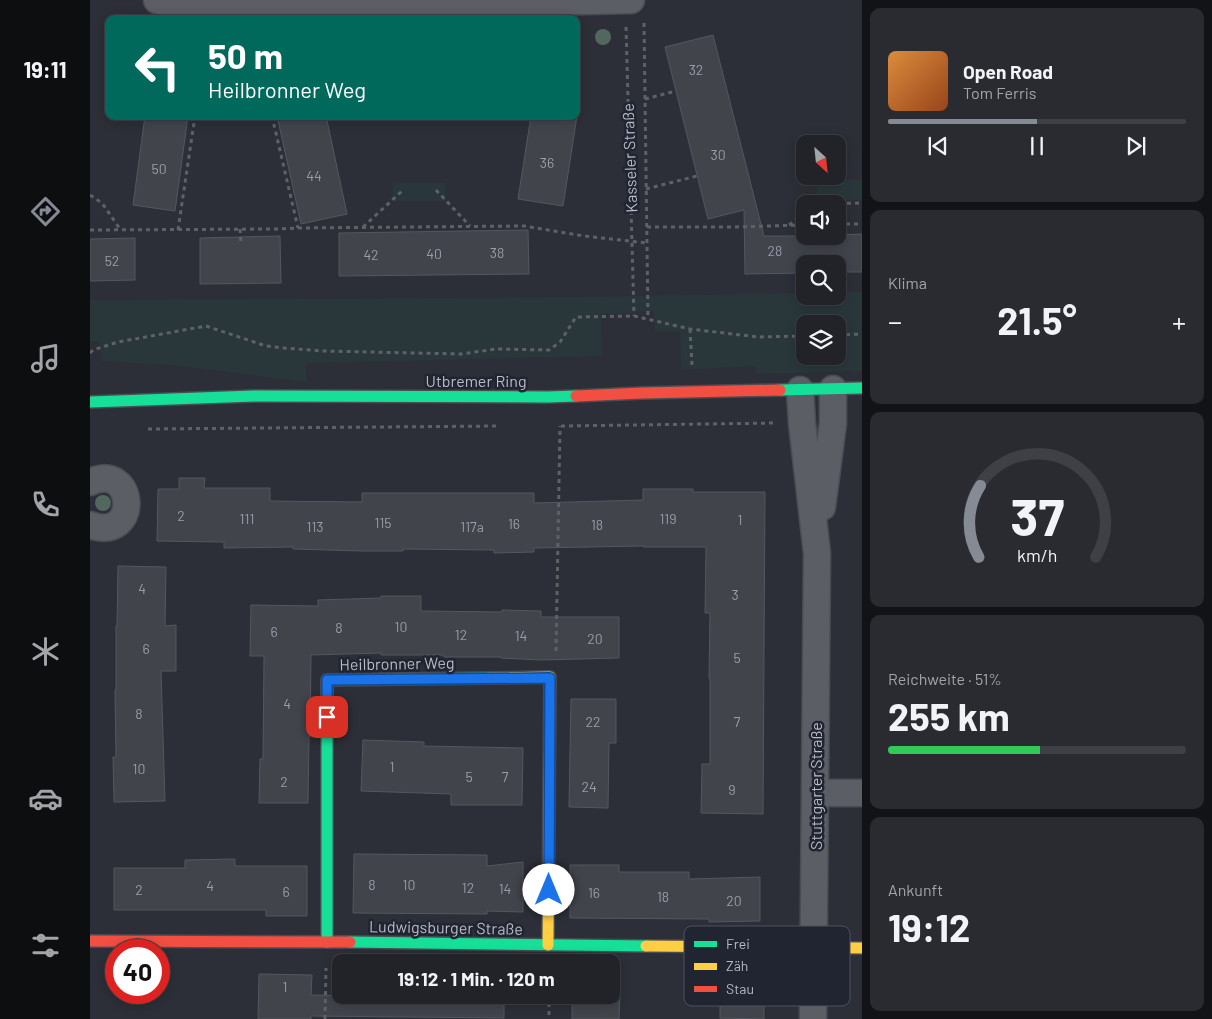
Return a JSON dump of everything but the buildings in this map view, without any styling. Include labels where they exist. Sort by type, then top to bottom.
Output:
[{"type":"street","points":[[157,0],[174,5],[360,6],[625,0],[637,9]]},
{"type":"street","name":"Utbremer Ring","points":[[90,402],[254,396],[548,397],[862,388]]},
{"type":"street","name":"Stuttgarter Straße","points":[[814,926],[817,553],[833,422],[833,389]]},
{"type":"street","name":"Stuttgarter Straße","points":[[800,390],[817,553]]},
{"type":"street","points":[[90,482],[98,478],[115,482],[122,487],[127,503],[122,519],[115,524],[107,528],[98,528],[90,525]]},
{"type":"street","points":[[548,945],[550,678]]},
{"type":"street","name":"Heilbronner Weg","points":[[327,942],[327,680],[550,678]]},
{"type":"street","points":[[815,793],[862,793]]},
{"type":"street","name":"Ludwigsburger Straße","points":[[90,941],[684,946]]},
{"type":"street","name":"Stuttgarter Straße","points":[[813,1006],[813,1019]]},
{"type":"path","name":"Kasseler Straße","points":[[625,0],[634,316]]},
{"type":"path","points":[[637,9],[645,99],[648,320]]},
{"type":"path","points":[[645,99],[676,91]]},
{"type":"path","points":[[178,230],[194,120]]},
{"type":"path","points":[[273,120],[298,228]]},
{"type":"path","points":[[646,189],[698,176]]},
{"type":"path","points":[[436,190],[471,226]]},
{"type":"path","points":[[363,227],[402,191]]},
{"type":"path","points":[[90,195],[102,203],[120,230]]},
{"type":"path","points":[[846,203],[862,203]]},
{"type":"path","points":[[788,226],[796,219]]},
{"type":"path","points":[[846,224],[862,224]]},
{"type":"path","points":[[90,230],[524,226],[584,236],[647,243]]},
{"type":"path","points":[[647,227],[796,226]]},
{"type":"path","points":[[240,229],[241,243]]},
{"type":"path","points":[[90,353],[93,350],[118,342],[206,326],[266,346],[323,351],[461,354],[496,349],[549,350],[560,342],[576,317],[634,316],[690,329],[758,337],[796,336]]},
{"type":"path","points":[[690,329],[694,392]]},
{"type":"path","points":[[846,335],[862,334]]},
{"type":"path","points":[[554,426],[802,423]]},
{"type":"path","points":[[140,429],[498,426]]},
{"type":"path","points":[[550,678],[556,668],[560,426]]},
{"type":"path","points":[[325,1019],[327,942]]},
{"type":"path","points":[[549,1004],[549,1019]]},
{"type":"shaded area","points":[[846,179],[862,179],[862,200],[846,200],[846,195],[817,195],[817,185],[846,185]]},
{"type":"shaded area","points":[[393,183],[445,183],[445,201],[393,201]]},
{"type":"shaded area","points":[[846,292],[862,292],[862,371],[757,374],[755,366],[681,370],[680,332],[655,332],[654,312],[601,314],[602,356],[306,363],[306,382],[182,366],[102,361],[99,342],[90,341],[90,300],[570,297],[796,293],[796,305],[846,305]]},
{"type":"traffic: fast","points":[[780,390],[862,388]]},
{"type":"traffic: fast","points":[[90,402],[254,396],[576,396]]},
{"type":"traffic: fast","points":[[327,942],[327,680],[489,678]]},
{"type":"traffic: fast","points":[[350,942],[646,946]]},
{"type":"traffic: slow","points":[[489,678],[550,677],[548,945]]},
{"type":"traffic: slow","points":[[646,946],[684,946]]},
{"type":"traffic: slow","points":[[850,948],[862,948]]},
{"type":"traffic: jam","points":[[576,396],[780,390]]},
{"type":"traffic: jam","points":[[90,941],[350,942]]},
{"type":"route","points":[[327,717],[327,680],[550,678],[549,890]]}]
